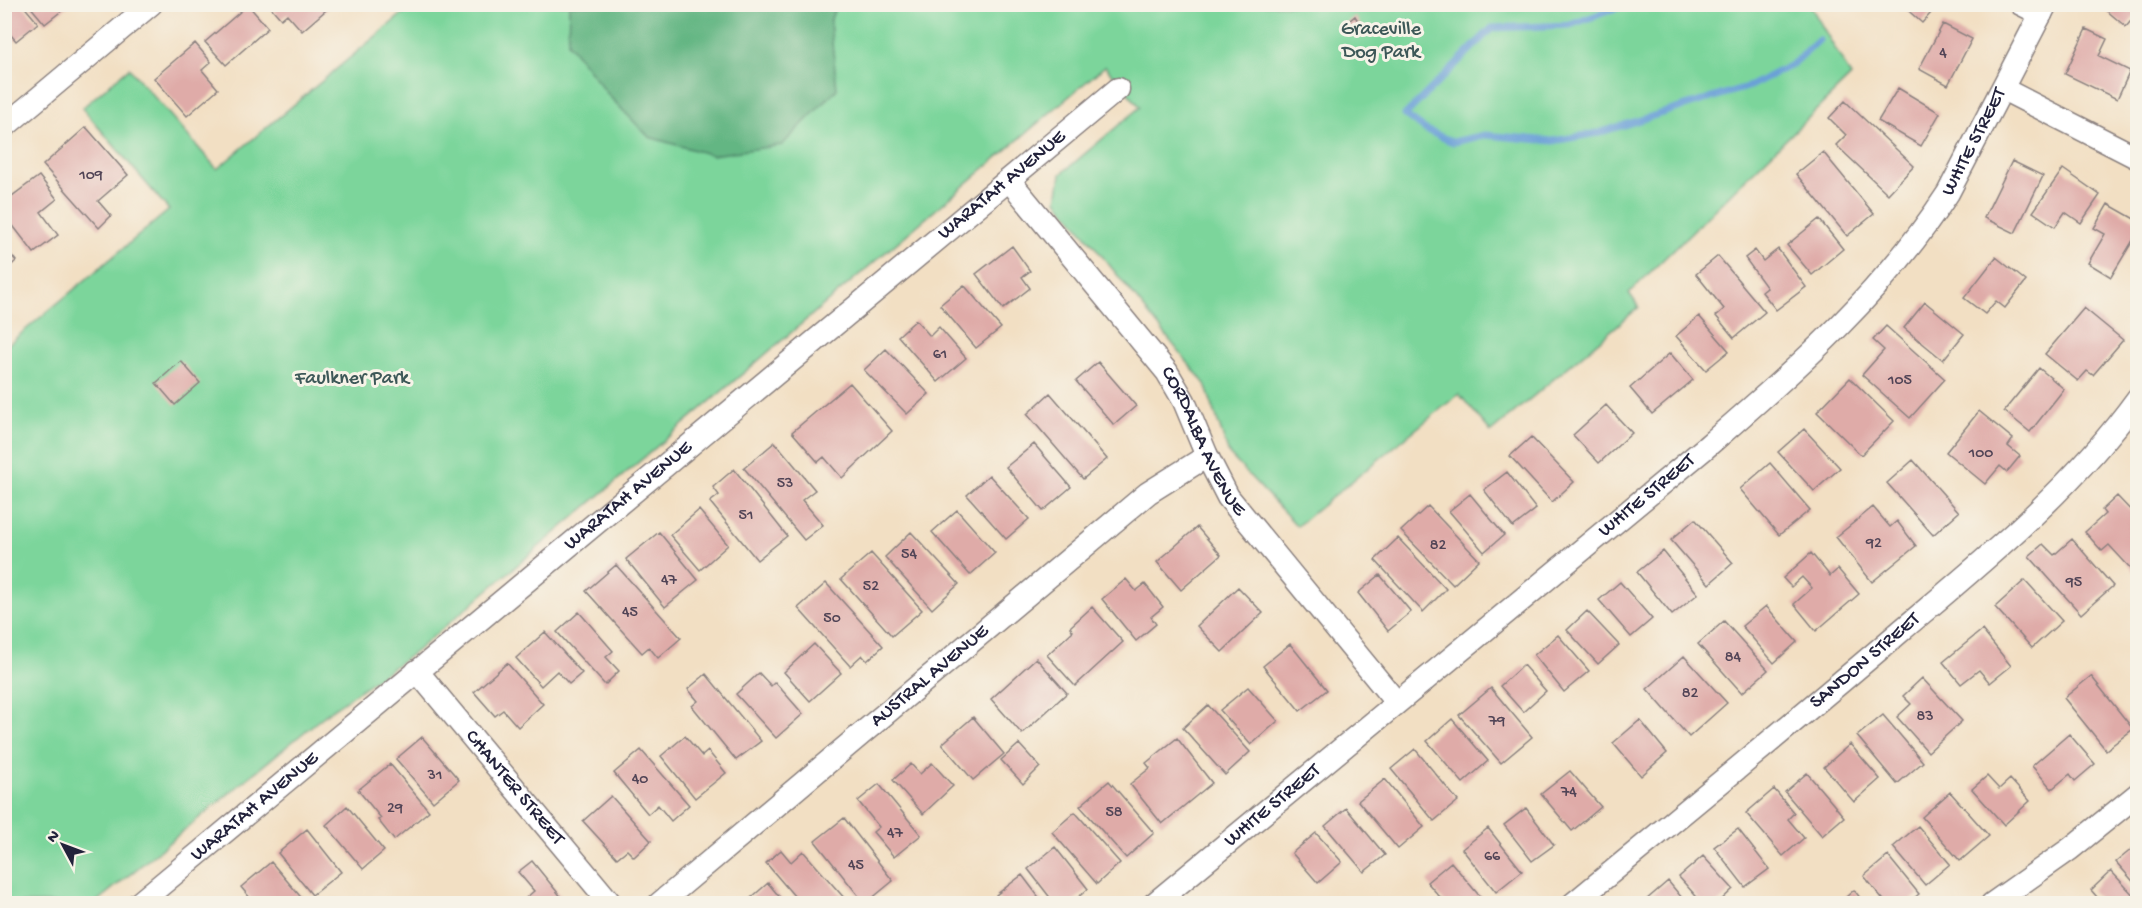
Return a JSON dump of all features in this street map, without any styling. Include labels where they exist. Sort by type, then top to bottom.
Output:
[{"type":"street","points":[[4,127],[150,4]]},
{"type":"street","points":[[2021,4],[2044,9]]},
{"type":"street","name":"WHITE STREET","points":[[1154,903],[1704,449],[1860,307],[1948,193],[2044,9]]},
{"type":"street","name":"WARATAH AVENUE","points":[[138,903],[1118,89]]},
{"type":"street","points":[[2003,89],[2138,158]]},
{"type":"street","name":"CORDALBA AVENUE","points":[[1009,180],[1167,372],[1184,401],[1207,456],[1228,497],[1396,702]]},
{"type":"street","name":"SANDON STREET","points":[[1573,903],[1982,562],[2057,490],[2096,449],[2138,398]]},
{"type":"street","name":"AUSTRAL AVENUE","points":[[659,903],[1148,493],[1207,456]]},
{"type":"street","name":"CHANTER STREET","points":[[417,671],[611,903]]},
{"type":"street","points":[[1992,903],[2070,849],[2138,794]]},
{"type":"green space","name":"Faulkner Park","points":[[413,5],[1810,5],[1851,76],[1629,293],[1639,307],[1491,432],[1459,394],[1297,526],[1229,454],[1205,384],[1057,200],[1061,174],[1140,107],[1105,66],[415,652],[330,711],[95,903],[5,903],[5,347],[169,210],[82,108],[129,68],[217,169]]},
{"type":"green space","points":[[569,5],[836,5],[830,22],[837,89],[782,145],[712,155],[649,137],[610,97],[568,43]]},
{"type":"building","points":[[4,4],[22,4],[38,23],[16,41],[4,27]]},
{"type":"building","points":[[268,4],[333,4],[302,31],[287,14],[281,19]]},
{"type":"building","points":[[1901,4],[1939,4],[1922,23]]},
{"type":"building","points":[[2099,4],[2138,4],[2138,12],[2126,27]]},
{"type":"building","points":[[29,5],[69,5],[45,24]]},
{"type":"building","points":[[248,5],[268,28],[226,65],[205,42]]},
{"type":"building","points":[[1355,16],[1361,26],[1353,34],[1344,25]]},
{"type":"building","points":[[1943,24],[1972,39],[1948,85],[1919,69]]},
{"type":"building","points":[[2086,29],[2107,39],[2099,56],[2130,71],[2117,99],[2065,74]]},
{"type":"building","points":[[195,43],[211,62],[202,70],[218,89],[187,116],[154,78]]},
{"type":"building","points":[[1898,88],[1940,113],[1921,146],[1878,121]]},
{"type":"building","points":[[1845,101],[1914,166],[1888,194],[1836,145],[1846,135],[1829,118]]},
{"type":"building","points":[[86,127],[128,175],[98,201],[111,216],[99,228],[43,165]]},
{"type":"building","points":[[1823,152],[1874,214],[1847,236],[1796,174]]},
{"type":"building","points":[[2012,161],[2043,176],[2015,233],[1984,218]]},
{"type":"building","points":[[2063,169],[2100,195],[2081,223],[2065,212],[2055,227],[2033,212]]},
{"type":"building","points":[[39,176],[57,199],[41,212],[58,235],[34,253],[4,214],[4,202]]},
{"type":"building","points":[[2108,204],[2138,221],[2138,232],[2111,277],[2088,263],[2105,234],[2094,228]]},
{"type":"building","points":[[1819,219],[1843,249],[1812,275],[1787,245]]},
{"type":"building","points":[[1012,246],[1030,271],[1022,277],[1030,288],[1003,309],[976,274]]},
{"type":"building","points":[[5,247],[16,261],[5,271]]},
{"type":"building","points":[[1778,249],[1806,287],[1776,310],[1762,292],[1767,288],[1745,258],[1755,250],[1763,261]]},
{"type":"building","points":[[1718,256],[1765,312],[1734,338],[1716,316],[1724,309],[1696,274]]},
{"type":"building","points":[[1996,257],[2026,281],[2005,308],[1996,301],[1985,314],[1964,298]]},
{"type":"building","points":[[964,285],[1001,328],[976,348],[940,305]]},
{"type":"building","points":[[1925,302],[1964,334],[1943,360],[1904,328]]},
{"type":"building","points":[[2084,308],[2123,340],[2093,375],[2087,371],[2078,381],[2045,354]]},
{"type":"building","points":[[1699,316],[1729,351],[1706,370],[1676,336]]},
{"type":"building","points":[[916,320],[930,336],[939,327],[966,358],[938,382],[898,336]]},
{"type":"building","points":[[1886,326],[1945,379],[1910,418],[1862,375],[1884,350],[1873,340]]},
{"type":"building","points":[[886,349],[929,394],[907,414],[864,370]]},
{"type":"building","points":[[1670,353],[1693,380],[1652,414],[1630,388]]},
{"type":"building","points":[[181,361],[200,383],[175,405],[156,383]]},
{"type":"building","points":[[1098,362],[1136,406],[1114,425],[1076,381]]},
{"type":"building","points":[[2039,368],[2064,389],[2030,432],[2004,411]]},
{"type":"building","points":[[1850,378],[1894,421],[1861,455],[1817,412]]},
{"type":"building","points":[[850,383],[892,431],[842,478],[824,457],[818,462],[792,432]]},
{"type":"building","points":[[1050,393],[1107,459],[1083,479],[1027,414]]},
{"type":"building","points":[[1606,405],[1632,433],[1599,463],[1573,435]]},
{"type":"building","points":[[1979,411],[2013,439],[2008,446],[2020,456],[2007,472],[2000,466],[1985,484],[1946,452]]},
{"type":"building","points":[[1804,429],[1840,468],[1814,491],[1778,452]]},
{"type":"building","points":[[1531,437],[1574,482],[1552,502],[1510,456]]},
{"type":"building","points":[[775,442],[815,490],[802,500],[823,525],[804,540],[744,468]]},
{"type":"building","points":[[1034,444],[1071,487],[1043,511],[1006,467]]},
{"type":"building","points":[[1913,460],[1959,512],[1933,535],[1887,483]]},
{"type":"building","points":[[1770,463],[1810,510],[1779,535],[1740,489]]},
{"type":"building","points":[[734,469],[787,536],[757,560],[710,502],[719,495],[713,487]]},
{"type":"building","points":[[1507,472],[1536,509],[1513,527],[1484,490]]},
{"type":"building","points":[[989,475],[1029,519],[1006,539],[967,495]]},
{"type":"building","points":[[1470,494],[1504,535],[1484,552],[1449,511]]},
{"type":"building","points":[[2117,496],[2138,518],[2138,569],[2134,572],[2109,545],[2102,551],[2085,532],[2105,514],[2102,510]]},
{"type":"building","points":[[1428,506],[1479,560],[1453,585],[1401,531]]},
{"type":"building","points":[[1873,507],[1890,527],[1897,521],[1916,546],[1872,582],[1836,537]]},
{"type":"building","points":[[699,510],[728,545],[700,570],[670,535]]},
{"type":"building","points":[[957,510],[995,553],[970,575],[932,532]]},
{"type":"building","points":[[1695,519],[1733,563],[1709,584],[1671,540]]},
{"type":"building","points":[[1197,527],[1221,555],[1181,590],[1157,562]]},
{"type":"building","points":[[659,532],[698,580],[665,607],[626,559]]},
{"type":"building","points":[[911,532],[959,584],[932,609],[885,557]]},
{"type":"building","points":[[1398,538],[1446,589],[1423,612],[1375,560]]},
{"type":"building","points":[[2072,539],[2113,586],[2081,614],[2029,556],[2043,544],[2054,555]]},
{"type":"building","points":[[1663,551],[1698,594],[1672,615],[1637,572]]},
{"type":"building","points":[[871,553],[922,610],[892,636],[841,579]]},
{"type":"building","points":[[1811,553],[1830,576],[1838,569],[1859,594],[1816,631],[1794,604],[1812,588],[1802,577],[1791,587],[1783,578]]},
{"type":"building","points":[[616,565],[681,638],[658,658],[649,647],[642,653],[586,591]]},
{"type":"building","points":[[1380,575],[1411,612],[1388,631],[1358,593]]},
{"type":"building","points":[[1126,579],[1136,591],[1145,584],[1163,607],[1151,617],[1156,624],[1136,641],[1102,599]]},
{"type":"building","points":[[2025,580],[2062,621],[2032,648],[1995,607]]},
{"type":"building","points":[[1620,582],[1652,619],[1631,637],[1599,600]]},
{"type":"building","points":[[826,583],[883,646],[867,661],[862,655],[850,666],[798,608]]},
{"type":"building","points":[[1238,587],[1263,613],[1222,652],[1197,626]]},
{"type":"building","points":[[1766,606],[1797,642],[1774,663],[1742,626]]},
{"type":"building","points":[[1092,607],[1123,642],[1075,686],[1047,655],[1073,631],[1070,627]]},
{"type":"building","points":[[1587,611],[1619,645],[1598,664],[1567,630]]},
{"type":"building","points":[[579,612],[613,651],[606,657],[619,671],[605,685],[557,632]]},
{"type":"building","points":[[1724,621],[1768,670],[1742,693],[1698,644]]},
{"type":"building","points":[[1982,630],[2011,666],[1990,683],[1979,670],[1961,684],[1943,662]]},
{"type":"building","points":[[545,632],[582,673],[569,684],[557,671],[541,686],[516,658]]},
{"type":"building","points":[[1558,635],[1589,671],[1564,692],[1534,655]]},
{"type":"building","points":[[814,644],[841,673],[810,701],[784,672]]},
{"type":"building","points":[[1290,644],[1327,690],[1300,711],[1263,666]]},
{"type":"building","points":[[1684,656],[1727,703],[1689,737],[1647,689]]},
{"type":"building","points":[[1036,658],[1067,693],[1022,734],[991,699]]},
{"type":"building","points":[[507,663],[543,704],[518,727],[503,710],[495,716],[474,692]]},
{"type":"building","points":[[1523,665],[1546,691],[1523,712],[1500,686]]},
{"type":"building","points":[[759,673],[771,686],[775,682],[803,714],[776,738],[736,694]]},
{"type":"building","points":[[706,674],[761,741],[736,760],[692,706],[698,701],[688,689]]},
{"type":"building","points":[[2091,676],[2133,729],[2106,750],[2064,698]]},
{"type":"building","points":[[1922,678],[1962,721],[1928,752],[1897,717],[1911,704],[1903,696]]},
{"type":"building","points":[[1248,687],[1278,721],[1251,745],[1220,710]]},
{"type":"building","points":[[1491,688],[1532,737],[1501,763],[1459,715]]},
{"type":"building","points":[[1208,705],[1250,752],[1225,775],[1183,728]]},
{"type":"building","points":[[1883,715],[1923,762],[1897,784],[1857,736]]},
{"type":"building","points":[[973,717],[1004,754],[973,780],[942,744]]},
{"type":"building","points":[[1452,719],[1488,761],[1463,783],[1427,741]]},
{"type":"building","points":[[1640,720],[1667,753],[1641,776],[1613,743]]},
{"type":"building","points":[[2069,734],[2095,764],[2075,781],[2070,774],[2052,789],[2032,766]]},
{"type":"building","points":[[685,736],[702,756],[708,751],[726,773],[695,798],[661,756]]},
{"type":"building","points":[[422,737],[459,780],[433,802],[396,759]]},
{"type":"building","points":[[1177,738],[1212,783],[1162,824],[1130,784],[1150,768],[1146,763]]},
{"type":"building","points":[[1019,744],[1040,767],[1023,784],[1001,760]]},
{"type":"building","points":[[1850,744],[1880,779],[1854,802],[1824,767]]},
{"type":"building","points":[[1415,749],[1458,801],[1434,821],[1391,769]]},
{"type":"building","points":[[641,750],[689,805],[671,821],[658,805],[648,814],[614,773]]},
{"type":"building","points":[[932,763],[953,786],[923,814],[893,780],[911,764],[920,774]]},
{"type":"building","points":[[390,764],[429,811],[394,840],[378,820],[381,818],[358,790]]},
{"type":"building","points":[[1570,771],[1601,807],[1572,831],[1541,794]]},
{"type":"building","points":[[1807,773],[1844,817],[1822,836],[1785,792]]},
{"type":"building","points":[[1987,776],[1999,789],[2010,779],[2030,801],[2004,825],[1972,789]]},
{"type":"building","points":[[1385,779],[1424,827],[1398,849],[1358,801]]},
{"type":"building","points":[[1109,781],[1154,833],[1126,858],[1080,806]]},
{"type":"building","points":[[879,784],[921,835],[894,857],[873,832],[879,827],[858,801]]},
{"type":"building","points":[[1774,789],[1794,813],[1788,819],[1804,838],[1783,856],[1746,813]]},
{"type":"building","points":[[1950,792],[1989,836],[1960,861],[1922,817]]},
{"type":"building","points":[[611,796],[651,841],[634,857],[627,850],[617,858],[583,821]]},
{"type":"building","points":[[347,806],[384,851],[363,869],[326,825]]},
{"type":"building","points":[[1346,808],[1385,855],[1364,872],[1325,826]]},
{"type":"building","points":[[1526,808],[1554,845],[1532,861],[1504,825]]},
{"type":"building","points":[[1075,812],[1120,863],[1097,884],[1052,832]]},
{"type":"building","points":[[844,818],[893,881],[865,904],[815,841]]},
{"type":"building","points":[[1918,826],[1950,864],[1925,885],[1893,847]]},
{"type":"building","points":[[1488,828],[1522,871],[1496,892],[1462,849]]},
{"type":"building","points":[[307,829],[341,872],[312,895],[278,853]]},
{"type":"building","points":[[1738,829],[1769,869],[1745,887],[1714,847]]},
{"type":"building","points":[[1316,833],[1342,862],[1318,883],[1292,853]]},
{"type":"building","points":[[2138,844],[2138,887],[2116,862]]},
{"type":"building","points":[[1055,847],[1088,889],[1070,904],[1055,904],[1028,869]]},
{"type":"building","points":[[781,850],[791,862],[803,851],[846,900],[842,904],[801,904],[766,863]]},
{"type":"building","points":[[1703,856],[1733,889],[1717,904],[1703,904],[1679,877]]},
{"type":"building","points":[[1888,856],[1919,894],[1907,904],[1887,904],[1864,876]]},
{"type":"building","points":[[532,861],[567,904],[519,904],[534,891],[518,872]]},
{"type":"building","points":[[271,862],[305,902],[303,904],[255,904],[241,887]]},
{"type":"building","points":[[1451,862],[1482,899],[1476,904],[1446,904],[1427,882]]},
{"type":"building","points":[[2111,871],[2138,900],[2138,904],[2103,904],[2091,890]]},
{"type":"building","points":[[1022,875],[1044,904],[1002,904],[996,895]]},
{"type":"building","points":[[1668,881],[1687,904],[1649,904],[1646,900]]},
{"type":"building","points":[[768,883],[782,900],[777,904],[744,904]]},
{"type":"building","points":[[1854,890],[1865,904],[1838,904]]},
{"type":"waterway","points":[[1627,4],[1570,25],[1492,28],[1405,115],[1426,130],[1453,142],[1485,135],[1553,141],[1598,133],[1750,86],[1793,64],[1819,40]]},
{"type":"park label","name":"Graceville Dog Park","points":[[1381,42]]}]
